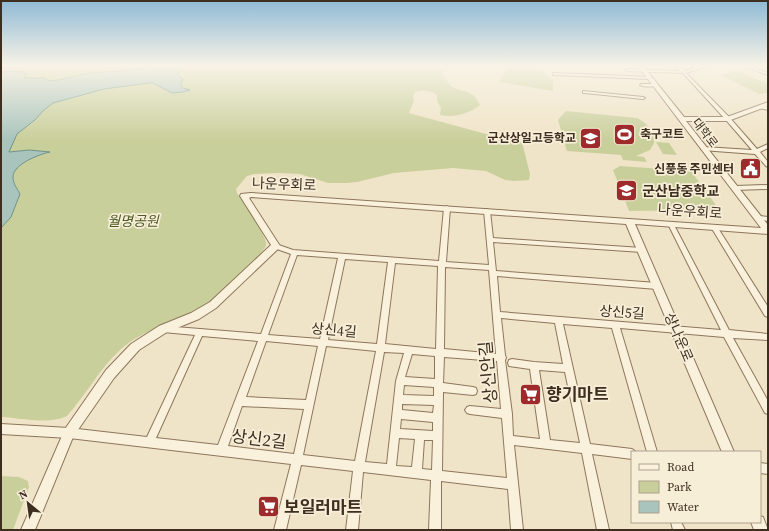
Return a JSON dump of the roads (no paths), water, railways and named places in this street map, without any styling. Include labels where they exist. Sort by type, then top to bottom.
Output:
[{"type":"street","name":"대학로","points":[[659,91],[768,231]]},
{"type":"street","points":[[702,91],[768,165]]},
{"type":"street","points":[[584,92],[642,98]]},
{"type":"street","points":[[681,119],[728,119],[766,107]]},
{"type":"street","points":[[704,149],[756,152],[768,146]]},
{"type":"street","points":[[735,188],[768,187]]},
{"type":"street","name":"나운우회로","points":[[276,246],[244,196],[251,195],[447,208],[768,231]]},
{"type":"street","points":[[435,530],[442,264],[447,208]]},
{"type":"street","name":"상신안길","points":[[487,211],[494,271],[517,530]]},
{"type":"street","points":[[759,218],[768,219]]},
{"type":"street","name":"상나운로","points":[[629,222],[728,451]]},
{"type":"street","points":[[671,224],[727,334],[768,410]]},
{"type":"street","points":[[714,227],[768,314]]},
{"type":"street","points":[[491,240],[642,250]]},
{"type":"street","points":[[28,530],[69,433],[110,374],[134,347],[163,329],[195,316],[213,305],[276,246],[295,252],[442,264],[494,271],[657,286]]},
{"type":"street","points":[[221,451],[295,252]]},
{"type":"street","points":[[280,530],[298,460],[322,342],[342,256]]},
{"type":"street","points":[[352,530],[359,466],[381,347],[392,260]]},
{"type":"street","name":"상신5길","points":[[497,315],[768,337]]},
{"type":"street","points":[[558,320],[603,530]]},
{"type":"street","points":[[615,325],[652,451]]},
{"type":"street","name":"상신4길","points":[[163,329],[502,358]]},
{"type":"street","points":[[149,443],[200,332]]},
{"type":"street","points":[[391,470],[400,381],[409,350]]},
{"type":"street","points":[[512,363],[568,368]]},
{"type":"street","points":[[534,366],[546,444]]},
{"type":"street","points":[[400,381],[474,391]]},
{"type":"street","points":[[398,399],[438,402]]},
{"type":"street","points":[[239,401],[309,405]]},
{"type":"street","points":[[470,410],[507,414]]},
{"type":"street","points":[[397,414],[438,418]]},
{"type":"street","name":"상신2길","points":[[1,429],[69,433],[512,484]]},
{"type":"street","points":[[395,433],[438,436]]},
{"type":"street","points":[[417,473],[420,434]]},
{"type":"street","points":[[509,440],[631,454]]},
{"type":"water","points":[[1,91],[98,91],[53,103],[17,134],[9,152],[29,150],[50,152],[28,160],[14,172],[13,177],[15,186],[20,194],[11,217],[1,228]]},
{"type":"water","points":[[168,91],[187,91],[183,92],[172,93]]},
{"type":"place","name":"축구코트","points":[[625,134]]},
{"type":"place","name":"군산상일고등학교","points":[[591,138]]},
{"type":"place","name":"신풍동 주민센터","points":[[750,169]]},
{"type":"place","name":"군산남중학교","points":[[627,191]]},
{"type":"place","name":"향기마트","points":[[530,394]]},
{"type":"place","name":"보일러마트","points":[[269,507]]},
{"type":"park label","name":"월명공원","points":[[133,221]]}]
